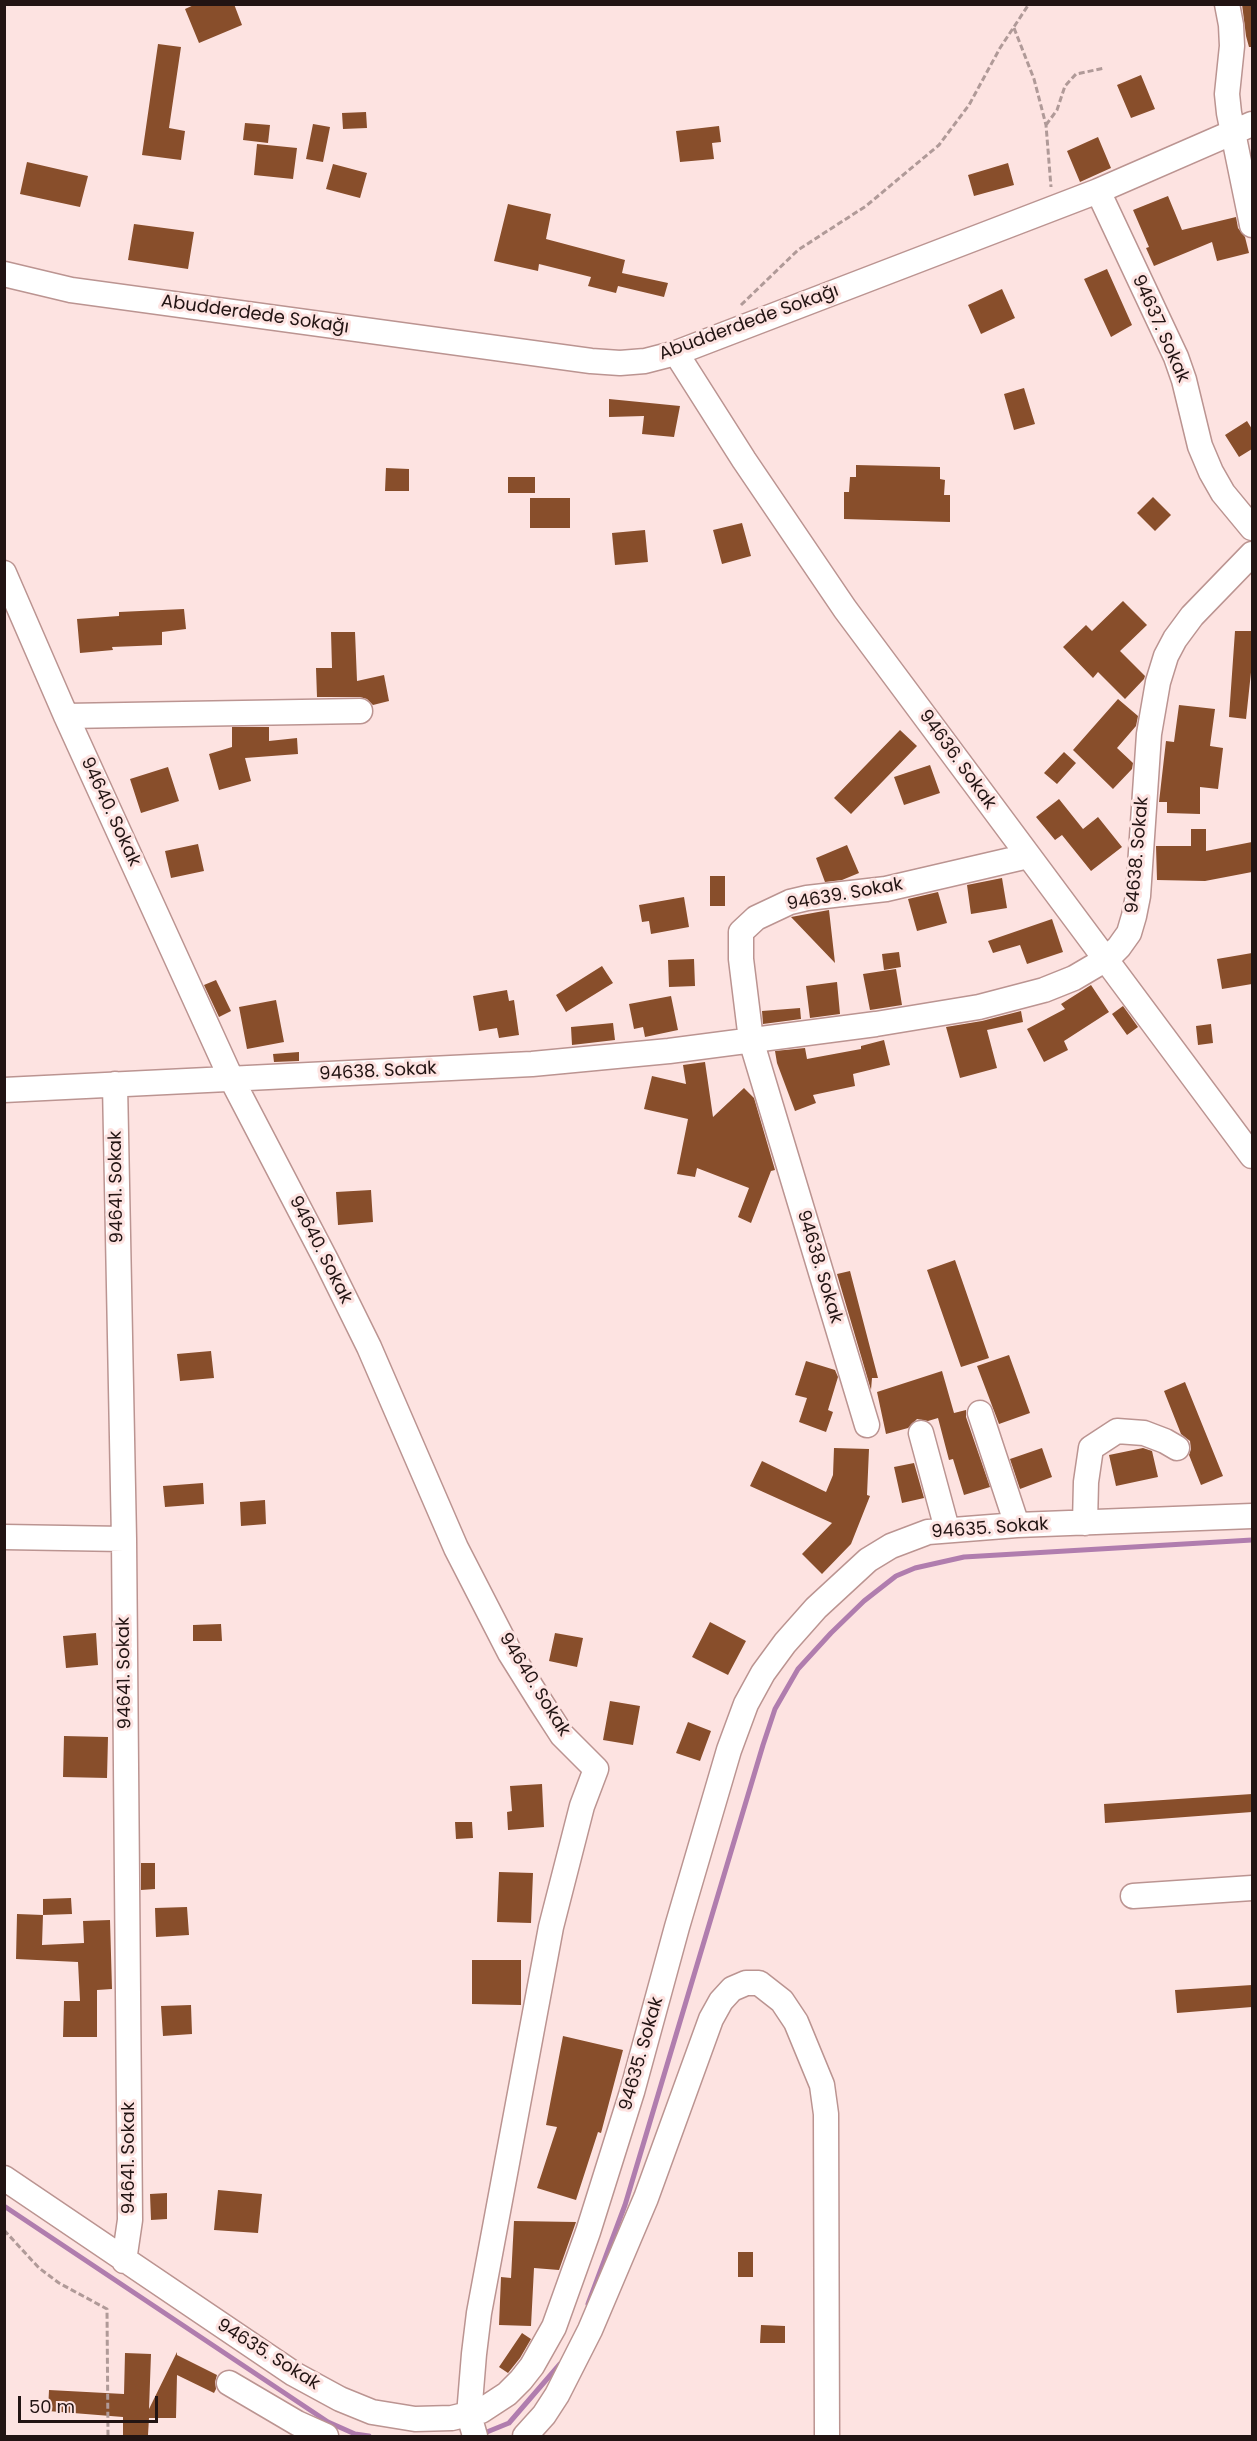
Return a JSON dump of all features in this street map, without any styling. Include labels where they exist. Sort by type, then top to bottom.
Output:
[{"type":"street","points":[[1227,4],[1232,46],[1227,94],[1243,129],[1252,225]]},
{"type":"street","name":"Abudderdede Sokağı","points":[[4,274],[71,290],[591,361],[620,363],[645,361],[676,353],[1098,191],[1243,129]]},
{"type":"street","name":"94637. Sokak","points":[[1098,191],[1176,357],[1185,380],[1200,446],[1211,472],[1236,511],[1252,528]]},
{"type":"street","name":"94636. Sokak","points":[[676,353],[744,460],[845,609],[1028,856],[1108,958],[1252,1155]]},
{"type":"street","name":"94638. Sokak","points":[[4,1090],[532,1064],[669,1052],[876,1024],[979,1006],[1044,990],[1074,978],[1108,958],[1129,933],[1134,916],[1138,896],[1149,734],[1158,682],[1166,656],[1192,616],[1252,555]]},
{"type":"street","name":"94640. Sokak","points":[[4,573],[66,717],[231,1078],[369,1347],[456,1548],[510,1653],[562,1735],[596,1769],[576,1827],[551,1927],[479,2313],[474,2354],[472,2426]]},
{"type":"street","points":[[66,717],[360,711]]},
{"type":"street","name":"94639. Sokak","points":[[751,1040],[740,940],[741,932],[756,918],[775,908],[807,898],[886,889],[1028,856]]},
{"type":"street","name":"94638. Sokak","points":[[751,1040],[867,1425]]},
{"type":"street","name":"94641. Sokak","points":[[115,1084],[124,1539],[130,2220],[124,2261]]},
{"type":"street","points":[[980,1413],[1017,1525]]},
{"type":"street","points":[[1085,1523],[1086,1482],[1091,1448],[1117,1431],[1144,1433],[1177,1448]]},
{"type":"street","points":[[921,1433],[947,1529]]},
{"type":"street","name":"94635. Sokak","points":[[4,2178],[294,2374],[340,2399],[372,2412],[472,2426],[520,2380],[554,2327],[588,2232],[632,2092],[729,1750],[746,1704],[763,1673],[785,1643],[816,1608],[868,1560],[912,1536],[947,1529],[1252,1516]]},
{"type":"street","points":[[4,1537],[124,1539]]},
{"type":"street","points":[[1133,1896],[1252,1888]]},
{"type":"street","points":[[525,2436],[558,2395],[590,2330],[646,2198],[711,2019],[721,2001],[732,1989],[746,1983],[759,1983],[782,2001],[796,2022],[822,2085],[826,2114],[827,2436]]},
{"type":"street","points":[[229,2383],[297,2423],[326,2436]]},
{"type":"path","points":[[736,310],[798,249],[866,206],[939,145],[969,105],[1000,48],[1029,4]]},
{"type":"path","points":[[1014,27],[1034,79],[1046,125],[1053,207]]},
{"type":"path","points":[[1046,125],[1057,110],[1065,86],[1076,74],[1105,68]]},
{"type":"path","points":[[4,2230],[39,2268],[59,2283],[107,2308],[108,2436]]},
{"type":"building","points":[[196,4],[234,4],[242,25],[199,43],[185,9]]},
{"type":"building","points":[[1242,4],[1252,4],[1252,47],[1249,47],[1246,36]]},
{"type":"building","points":[[158,44],[181,47],[169,128],[185,131],[181,160],[142,155]]},
{"type":"building","points":[[1141,75],[1155,109],[1131,118],[1117,85]]},
{"type":"building","points":[[366,112],[367,128],[343,129],[342,113]]},
{"type":"building","points":[[245,123],[270,125],[268,143],[243,140]]},
{"type":"building","points":[[313,124],[330,127],[323,162],[306,159]]},
{"type":"building","points":[[719,126],[721,142],[712,143],[714,159],[680,162],[676,131]]},
{"type":"building","points":[[1098,137],[1111,168],[1080,182],[1067,151]]},
{"type":"building","points":[[257,144],[297,148],[293,179],[254,175]]},
{"type":"building","points":[[27,162],[88,176],[80,207],[20,194]]},
{"type":"building","points":[[1008,163],[1014,185],[974,196],[968,175]]},
{"type":"building","points":[[333,164],[367,173],[360,198],[326,189]]},
{"type":"building","points":[[1168,196],[1182,230],[1236,217],[1238,228],[1245,237],[1249,253],[1217,261],[1212,242],[1154,266],[1146,248],[1149,247],[1133,210]]},
{"type":"building","points":[[508,204],[551,214],[546,239],[625,260],[622,273],[668,283],[664,297],[618,286],[616,293],[588,286],[591,277],[539,264],[538,271],[494,261]]},
{"type":"building","points":[[134,224],[194,232],[188,269],[128,260]]},
{"type":"building","points":[[1107,269],[1132,325],[1111,337],[1084,279]]},
{"type":"building","points":[[1002,289],[1015,318],[981,334],[968,305]]},
{"type":"building","points":[[1024,388],[1035,424],[1014,430],[1004,394]]},
{"type":"building","points":[[609,399],[680,406],[674,437],[642,434],[644,416],[609,417]]},
{"type":"building","points":[[1247,421],[1252,429],[1252,449],[1239,457],[1225,435]]},
{"type":"building","points":[[856,465],[940,467],[940,479],[945,480],[944,495],[950,495],[950,522],[844,519],[844,492],[849,492],[850,477],[856,477]]},
{"type":"building","points":[[386,468],[409,469],[409,491],[385,491]]},
{"type":"building","points":[[508,477],[535,477],[535,493],[508,493]]},
{"type":"building","points":[[1153,497],[1171,515],[1155,531],[1137,513]]},
{"type":"building","points":[[530,498],[570,498],[570,528],[530,528]]},
{"type":"building","points":[[742,523],[751,556],[722,564],[713,530]]},
{"type":"building","points":[[645,530],[648,562],[615,565],[612,533]]},
{"type":"building","points":[[1123,601],[1147,625],[1120,651],[1145,676],[1125,699],[1098,672],[1093,678],[1063,647],[1086,625],[1092,631]]},
{"type":"building","points":[[184,609],[186,629],[162,632],[162,645],[112,647],[113,650],[80,653],[77,619],[119,616],[119,612]]},
{"type":"building","points":[[1235,631],[1252,631],[1252,663],[1246,719],[1229,717]]},
{"type":"building","points":[[331,632],[355,632],[357,681],[384,675],[389,701],[373,705],[367,699],[360,697],[317,697],[316,668],[332,668]]},
{"type":"building","points":[[1118,699],[1138,716],[1136,726],[1117,748],[1133,763],[1132,769],[1113,789],[1073,750]]},
{"type":"building","points":[[1179,705],[1215,709],[1210,746],[1223,748],[1218,789],[1200,787],[1200,814],[1167,813],[1167,802],[1159,802],[1166,741],[1174,742]]},
{"type":"building","points":[[232,727],[269,727],[269,741],[297,738],[298,754],[245,758],[251,781],[219,790],[209,754],[232,747]]},
{"type":"building","points":[[900,730],[917,746],[851,814],[834,798]]},
{"type":"building","points":[[1064,752],[1076,763],[1057,784],[1044,773]]},
{"type":"building","points":[[930,765],[940,793],[904,805],[894,777]]},
{"type":"building","points":[[168,767],[179,801],[141,813],[130,779]]},
{"type":"building","points":[[1059,799],[1083,829],[1098,817],[1122,847],[1091,871],[1062,835],[1055,840],[1036,817]]},
{"type":"building","points":[[1191,829],[1206,829],[1206,851],[1252,842],[1252,872],[1205,881],[1157,880],[1156,846],[1191,846]]},
{"type":"building","points":[[198,844],[204,871],[171,878],[165,851]]},
{"type":"building","points":[[847,845],[859,873],[842,880],[825,882],[816,858]]},
{"type":"building","points":[[710,876],[725,876],[725,906],[710,906]]},
{"type":"building","points":[[1002,878],[1007,908],[971,914],[967,885]]},
{"type":"building","points":[[938,892],[947,923],[917,931],[908,899]]},
{"type":"building","points":[[684,897],[689,927],[651,934],[649,921],[642,922],[639,905]]},
{"type":"building","points":[[829,910],[835,963],[791,917]]},
{"type":"building","points":[[1052,919],[1063,952],[1027,964],[1020,945],[993,953],[988,941]]},
{"type":"building","points":[[899,952],[901,967],[884,970],[882,954]]},
{"type":"building","points":[[1252,953],[1252,984],[1222,989],[1217,959]]},
{"type":"building","points":[[694,959],[695,986],[669,987],[668,960]]},
{"type":"building","points":[[602,966],[613,983],[566,1012],[556,995]]},
{"type":"building","points":[[896,969],[902,1005],[870,1010],[863,974]]},
{"type":"building","points":[[216,980],[231,1011],[219,1017],[204,985]]},
{"type":"building","points":[[837,982],[840,1014],[810,1018],[806,986]]},
{"type":"building","points":[[1091,985],[1109,1012],[1064,1041],[1068,1050],[1044,1062],[1027,1029],[1065,1009],[1061,1004]]},
{"type":"building","points":[[507,990],[509,1001],[514,1000],[519,1035],[499,1038],[497,1028],[479,1031],[473,996]]},
{"type":"building","points":[[671,996],[678,1030],[645,1037],[643,1027],[634,1029],[629,1004]]},
{"type":"building","points":[[276,1000],[284,1042],[247,1049],[239,1007]]},
{"type":"building","points":[[1123,1006],[1138,1027],[1127,1035],[1112,1014]]},
{"type":"building","points":[[800,1008],[801,1019],[763,1024],[762,1011]]},
{"type":"building","points":[[1021,1011],[1023,1022],[987,1030],[997,1068],[960,1078],[946,1027]]},
{"type":"building","points":[[613,1023],[615,1040],[572,1045],[571,1027]]},
{"type":"building","points":[[1211,1024],[1213,1043],[1198,1045],[1196,1026]]},
{"type":"building","points":[[884,1040],[890,1065],[853,1074],[855,1086],[813,1095],[816,1103],[795,1111],[777,1063],[775,1051],[805,1048],[807,1059],[861,1049],[861,1046]]},
{"type":"building","points":[[299,1052],[299,1061],[274,1062],[273,1054]]},
{"type":"building","points":[[705,1062],[713,1117],[744,1088],[754,1098],[775,1170],[771,1171],[751,1223],[738,1217],[749,1188],[697,1168],[695,1177],[677,1174],[688,1119],[644,1109],[652,1076],[686,1084],[683,1065]]},
{"type":"building","points":[[371,1190],[373,1222],[338,1225],[336,1192]]},
{"type":"building","points":[[955,1260],[989,1358],[961,1367],[927,1270]]},
{"type":"building","points":[[850,1271],[878,1378],[872,1378],[871,1390],[837,1274]]},
{"type":"building","points":[[211,1351],[214,1378],[180,1381],[177,1354]]},
{"type":"building","points":[[1009,1355],[1030,1413],[999,1424],[977,1366]]},
{"type":"building","points":[[806,1361],[835,1370],[838,1377],[828,1410],[833,1412],[826,1432],[799,1422],[807,1398],[795,1395]]},
{"type":"building","points":[[942,1371],[954,1413],[966,1410],[966,1417],[990,1487],[964,1495],[953,1459],[949,1460],[938,1418],[928,1421],[917,1419],[908,1428],[886,1434],[877,1392]]},
{"type":"building","points":[[1185,1382],[1223,1476],[1201,1485],[1189,1455],[1190,1441],[1181,1434],[1164,1391]]},
{"type":"building","points":[[834,1448],[869,1449],[867,1495],[870,1496],[851,1544],[822,1574],[802,1554],[832,1523],[750,1486],[762,1461],[826,1492],[833,1475]]},
{"type":"building","points":[[1042,1448],[1052,1477],[1020,1489],[1010,1459]]},
{"type":"building","points":[[1143,1448],[1152,1451],[1158,1477],[1116,1486],[1109,1455]]},
{"type":"building","points":[[914,1463],[924,1498],[902,1503],[894,1467]]},
{"type":"building","points":[[203,1483],[204,1504],[165,1507],[163,1486]]},
{"type":"building","points":[[265,1500],[266,1524],[241,1526],[240,1502]]},
{"type":"building","points":[[710,1622],[746,1641],[728,1675],[692,1657]]},
{"type":"building","points":[[221,1624],[222,1641],[193,1641],[193,1625]]},
{"type":"building","points":[[96,1633],[98,1665],[66,1668],[63,1636]]},
{"type":"building","points":[[555,1633],[583,1638],[577,1667],[549,1661]]},
{"type":"building","points":[[610,1701],[640,1706],[633,1745],[603,1740]]},
{"type":"building","points":[[688,1722],[711,1731],[700,1761],[676,1753]]},
{"type":"building","points":[[64,1736],[108,1737],[107,1778],[63,1777]]},
{"type":"building","points":[[542,1784],[544,1827],[508,1830],[507,1812],[512,1811],[510,1786]]},
{"type":"building","points":[[1252,1794],[1252,1812],[1105,1823],[1104,1804]]},
{"type":"building","points":[[455,1822],[472,1822],[473,1838],[456,1839]]},
{"type":"building","points":[[141,1863],[155,1863],[155,1889],[141,1890]]},
{"type":"building","points":[[499,1872],[533,1873],[531,1923],[497,1922]]},
{"type":"building","points":[[71,1898],[72,1914],[43,1915],[43,1899]]},
{"type":"building","points":[[187,1907],[189,1935],[156,1937],[155,1908]]},
{"type":"building","points":[[17,1914],[43,1915],[42,1945],[84,1943],[83,1921],[110,1920],[112,1989],[97,1990],[97,2037],[63,2037],[64,2001],[80,2001],[78,1962],[16,1959]]},
{"type":"building","points":[[472,1960],[521,1960],[521,2005],[472,2004]]},
{"type":"building","points":[[1252,1985],[1252,2007],[1177,2013],[1175,1990]]},
{"type":"building","points":[[191,2005],[192,2034],[163,2036],[161,2006]]},
{"type":"building","points":[[563,2036],[623,2050],[601,2133],[598,2132],[576,2200],[537,2188],[557,2127],[546,2125]]},
{"type":"building","points":[[218,2190],[262,2194],[258,2233],[214,2230]]},
{"type":"building","points":[[167,2193],[167,2219],[151,2220],[150,2194]]},
{"type":"building","points":[[514,2221],[576,2222],[559,2270],[534,2268],[531,2326],[499,2325],[501,2277],[511,2278]]},
{"type":"building","points":[[738,2252],[753,2252],[753,2277],[738,2277]]},
{"type":"building","points":[[761,2325],[785,2326],[785,2343],[760,2343]]},
{"type":"building","points":[[522,2333],[531,2339],[508,2373],[499,2367]]},
{"type":"building","points":[[177,2352],[177,2355],[217,2375],[216,2389],[214,2393],[177,2375],[176,2418],[149,2418],[148,2435],[123,2436],[123,2417],[48,2411],[49,2390],[124,2394],[125,2353],[151,2354],[149,2409]]},
{"type":"waterway","points":[[588,2304],[625,2205],[763,1745],[775,1709],[798,1669],[864,1601],[896,1576],[915,1568],[964,1557],[1252,1540]]},
{"type":"waterway","points":[[4,2206],[328,2422],[355,2434],[369,2436]]},
{"type":"waterway","points":[[482,2434],[509,2423],[560,2364]]}]
